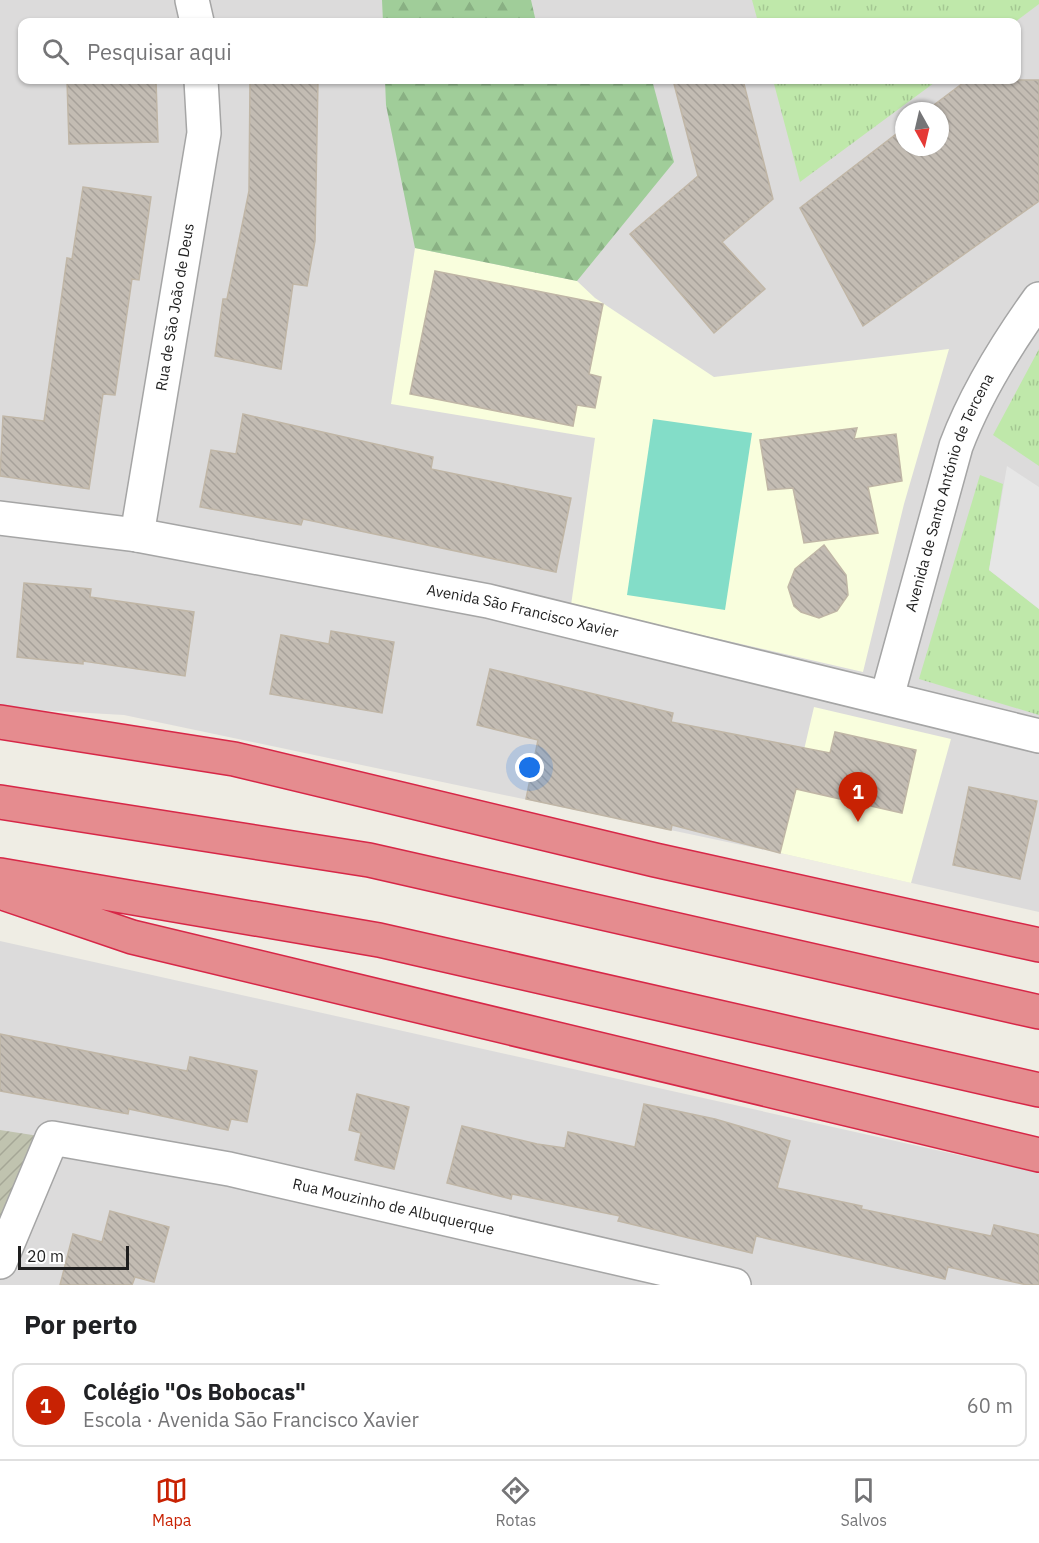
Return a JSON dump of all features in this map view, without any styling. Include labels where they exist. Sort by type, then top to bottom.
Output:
[{"type":"highway","points":[[0,722],[234,759],[655,860],[1039,945]]},
{"type":"highway","points":[[0,802],[369,860],[1039,1012]]},
{"type":"highway","points":[[0,875],[379,940],[1039,1090]]},
{"type":"highway","points":[[0,892],[132,938],[1039,1155]]},
{"type":"street","points":[[192,0],[196,18]]},
{"type":"street","name":"Rua de São João de Deus","points":[[137,536],[204,133],[201,84]]},
{"type":"street","name":"Avenida de Santo António de Tercena","points":[[886,697],[956,446],[966,418],[1015,332],[1039,299]]},
{"type":"street","name":"Avenida São Francisco Xavier","points":[[0,518],[137,536],[488,601],[1039,736]]},
{"type":"street","name":"Rua Mouzinho de Albuquerque","points":[[0,1262],[52,1138],[229,1169],[666,1277],[734,1285]]},
{"type":"shaded area","points":[[0,0],[1039,0],[1039,912],[780,853],[124,715],[0,708]]},
{"type":"shaded area","points":[[415,248],[577,281],[595,298],[714,377],[949,349],[904,504],[863,672],[571,605],[595,438],[391,404]]},
{"type":"shaded area","points":[[653,419],[752,433],[725,610],[627,595]]},
{"type":"shaded area","points":[[1007,466],[1039,487],[1039,609],[989,570]]},
{"type":"shaded area","points":[[814,707],[951,739],[911,883],[780,853]]},
{"type":"shaded area","points":[[0,941],[1039,1173],[1039,1285],[0,1285]]},
{"type":"shaded area","points":[[0,1130],[52,1138],[0,1267]]},
{"type":"green space","points":[[382,0],[531,0],[535,18],[383,18]]},
{"type":"green space","points":[[752,0],[1039,0],[1039,4],[1020,18],[757,18]]},
{"type":"green space","points":[[385,84],[653,84],[674,162],[577,281],[415,248],[386,105]]},
{"type":"green space","points":[[774,84],[933,84],[908,102],[895,102],[895,112],[800,182]]},
{"type":"green space","points":[[1039,349],[1039,466],[993,435]]},
{"type":"green space","points":[[980,475],[1003,484],[989,570],[1039,609],[1039,715],[919,679]]},
{"type":"building","points":[[1021,80],[1039,80],[1039,201],[863,326],[800,208],[895,135],[895,156],[949,156],[949,102],[938,102],[962,84],[1021,84]]},
{"type":"building","points":[[67,84],[156,84],[158,142],[69,144]]},
{"type":"building","points":[[250,84],[318,84],[315,241],[307,286],[293,284],[281,369],[215,356],[223,299],[227,299],[249,191]]},
{"type":"building","points":[[674,84],[744,84],[773,199],[722,242],[765,289],[714,333],[630,234],[698,176]]},
{"type":"building","points":[[83,187],[151,197],[139,280],[132,279],[115,395],[103,394],[89,489],[0,476],[3,416],[44,421],[67,258],[72,259]]},
{"type":"building","points":[[435,271],[603,304],[589,374],[601,377],[595,408],[577,405],[573,426],[410,394]]},
{"type":"building","points":[[243,414],[433,457],[431,469],[571,498],[556,572],[303,519],[301,525],[200,507],[211,450],[236,454]]},
{"type":"building","points":[[857,428],[854,439],[896,434],[902,481],[868,487],[878,533],[804,543],[793,488],[768,490],[760,440]]},
{"type":"building","points":[[824,545],[846,575],[848,595],[837,611],[819,618],[801,612],[794,606],[788,587],[795,569]]},
{"type":"building","points":[[24,583],[91,589],[90,597],[194,612],[185,676],[83,661],[83,664],[17,657]]},
{"type":"building","points":[[331,631],[394,642],[382,713],[270,694],[281,635],[329,644]]},
{"type":"building","points":[[490,669],[673,713],[671,722],[830,753],[835,732],[916,750],[902,813],[796,789],[780,853],[672,825],[671,830],[526,799],[538,740],[477,725]]},
{"type":"building","points":[[969,787],[1037,801],[1020,879],[953,865]]},
{"type":"building","points":[[0,1034],[187,1071],[190,1057],[257,1071],[247,1122],[231,1119],[228,1130],[129,1109],[128,1114],[0,1091]]},
{"type":"building","points":[[357,1094],[409,1107],[394,1169],[355,1160],[361,1133],[349,1130]]},
{"type":"building","points":[[644,1104],[715,1119],[790,1141],[777,1188],[862,1206],[861,1209],[991,1236],[994,1225],[1039,1235],[1039,1285],[1027,1285],[948,1267],[945,1279],[756,1236],[752,1253],[618,1221],[620,1216],[512,1194],[511,1199],[447,1183],[462,1126],[537,1144],[565,1148],[568,1132],[635,1147]]},
{"type":"building","points":[[110,1211],[169,1227],[154,1282],[135,1277],[132,1285],[60,1285],[73,1234],[102,1242]]},
{"type":"place","name":"Colégio \"Os Bobocas\"","points":[[858,822]]}]
